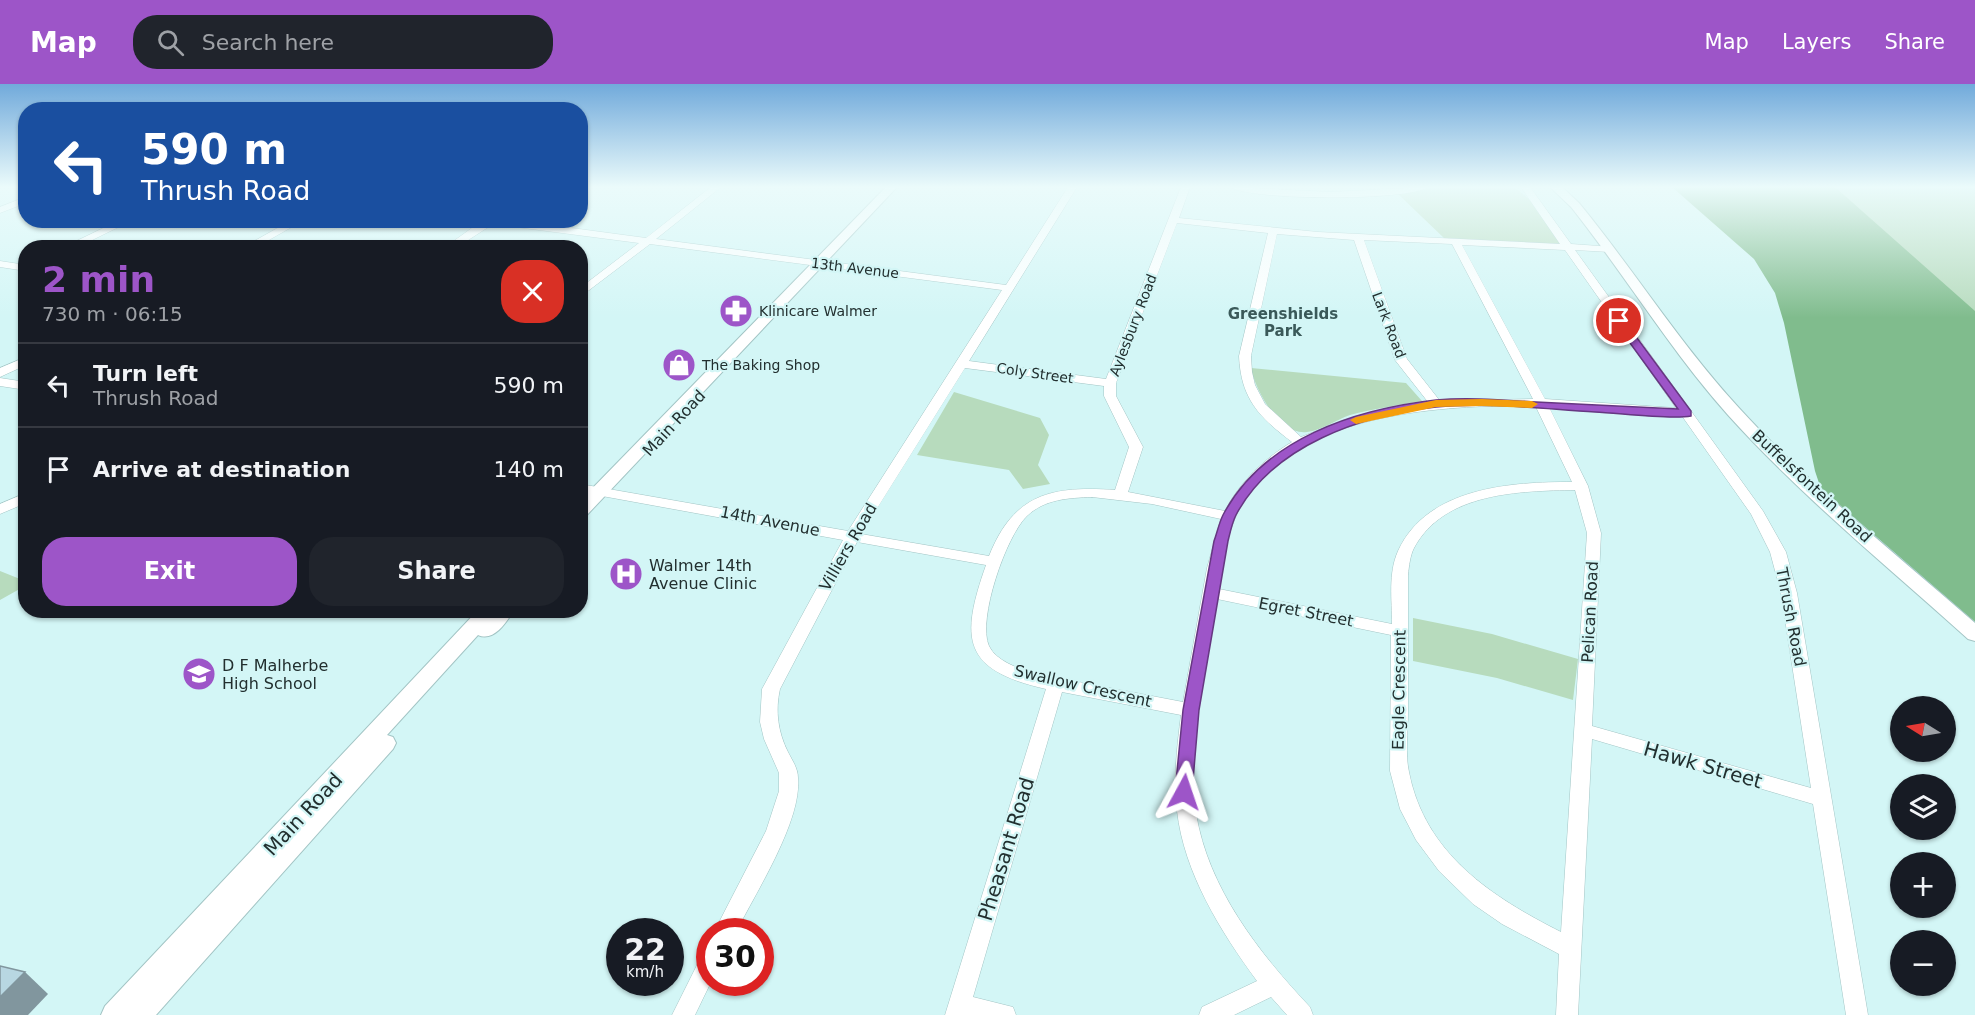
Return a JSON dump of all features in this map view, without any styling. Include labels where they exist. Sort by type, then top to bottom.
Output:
[{"type":"main road","name":"Main Road","points":[[588,516],[606,492],[850,230]]},
{"type":"main road","name":"Buffelsfontein Road","points":[[1594,230],[1652,314],[1663,324],[1696,367],[1755,434],[1815,492],[1975,634]]},
{"type":"main road","name":"Main Road","points":[[588,506],[606,492]]},
{"type":"main road","name":"Main Road","points":[[115,1015],[483,618]]},
{"type":"main road","name":"Main Road","points":[[138,1015],[498,618]]},
{"type":"street","points":[[85,240],[106,230]]},
{"type":"street","points":[[263,240],[281,230]]},
{"type":"street","points":[[460,240],[475,230]]},
{"type":"street","name":"13th Avenue","points":[[565,230],[1008,288]]},
{"type":"street","points":[[588,288],[662,230]]},
{"type":"street","name":"Villiers Road","points":[[732,918],[773,837],[790,795],[789,775],[776,748],[766,714],[771,688],[852,537],[1045,230]]},
{"type":"street","name":"Aylesbury Road","points":[[1120,495],[1136,447],[1110,396],[1110,383],[1168,230]]},
{"type":"street","points":[[1268,230],[1358,238],[1607,249]]},
{"type":"street","name":"Thrush Road","points":[[1555,230],[1758,514],[1778,552],[1789,593],[1857,1015]]},
{"type":"street","points":[[1273,231],[1245,356],[1244,375],[1259,408],[1300,443]]},
{"type":"street","name":"Lark Road","points":[[1358,238],[1401,360],[1436,404]]},
{"type":"street","name":"Pelican Road","points":[[1455,241],[1542,405],[1581,486],[1590,508],[1594,533],[1567,1015]]},
{"type":"street","points":[[0,264],[18,266]]},
{"type":"street","points":[[0,373],[18,364]]},
{"type":"street","name":"Coly Street","points":[[961,364],[1110,383]]},
{"type":"street","points":[[0,382],[18,385]]},
{"type":"street","points":[[1302,1015],[1272,985],[1226,915],[1191,835],[1184,792],[1191,710],[1221,541],[1229,516],[1253,481],[1300,443],[1359,419],[1436,404],[1482,402],[1686,413]]},
{"type":"street","name":"Eagle Crescent","points":[[1570,948],[1510,918],[1480,897],[1446,865],[1423,834],[1410,809],[1399,771],[1400,575],[1406,548],[1420,529],[1437,513],[1466,500],[1524,486],[1581,486]]},
{"type":"street","name":"14th Avenue","points":[[588,489],[994,562]]},
{"type":"street","name":"Swallow Crescent","points":[[1191,710],[1056,684],[1009,670],[982,650],[976,628],[994,562],[1013,525],[1033,504],[1073,492],[1120,495],[1229,516]]},
{"type":"street","points":[[0,510],[18,501]]},
{"type":"street","name":"Egret Street","points":[[1211,593],[1400,631]]},
{"type":"street","name":"Pheasant Road","points":[[957,1010],[1056,684]]},
{"type":"street","name":"Hawk Street","points":[[1583,730],[1822,799]]},
{"type":"street","points":[[1210,1015],[1272,985]]},
{"type":"street","points":[[683,1015],[696,989]]},
{"type":"street","points":[[957,1010],[1005,1015]]},
{"type":"green space","points":[[1436,230],[1551,230],[1561,244],[1444,238]]},
{"type":"green space","points":[[1721,230],[1884,230],[1975,311],[1975,622],[1821,489],[1815,471],[1784,323],[1775,293],[1754,259]]},
{"type":"green space","points":[[1883,230],[1975,230],[1975,312]]},
{"type":"green space","points":[[1251,368],[1406,383],[1422,401],[1350,415],[1313,431],[1297,431],[1287,427],[1270,410],[1253,377]]},
{"type":"green space","points":[[954,392],[1040,418],[1049,435],[1038,465],[1050,484],[1023,489],[1009,470],[917,455]]},
{"type":"green space","points":[[0,571],[18,578],[18,590],[0,600]]},
{"type":"green space","points":[[1413,618],[1492,634],[1578,659],[1573,700],[1497,678],[1413,661]]},
{"type":"building","points":[[0,966],[25,972],[0,997]]},
{"type":"slow traffic","points":[[1356,420],[1436,404],[1482,402],[1532,404]]},
{"type":"place","name":"Klinicare Walmer","points":[[736,311]]},
{"type":"place","name":"The Baking Shop","points":[[679,365]]},
{"type":"place","name":"Walmer 14th Avenue Clinic","points":[[626,574]]},
{"type":"place","name":"D F Malherbe High School","points":[[199,674]]},
{"type":"district","name":"Greenshields Park","points":[[1283,322]]},
{"type":"route","points":[[1184,792],[1191,710],[1221,541],[1229,516],[1253,481],[1282,455],[1300,443],[1340,425],[1397,410],[1436,404],[1482,402],[1686,413],[1619,321]]}]
